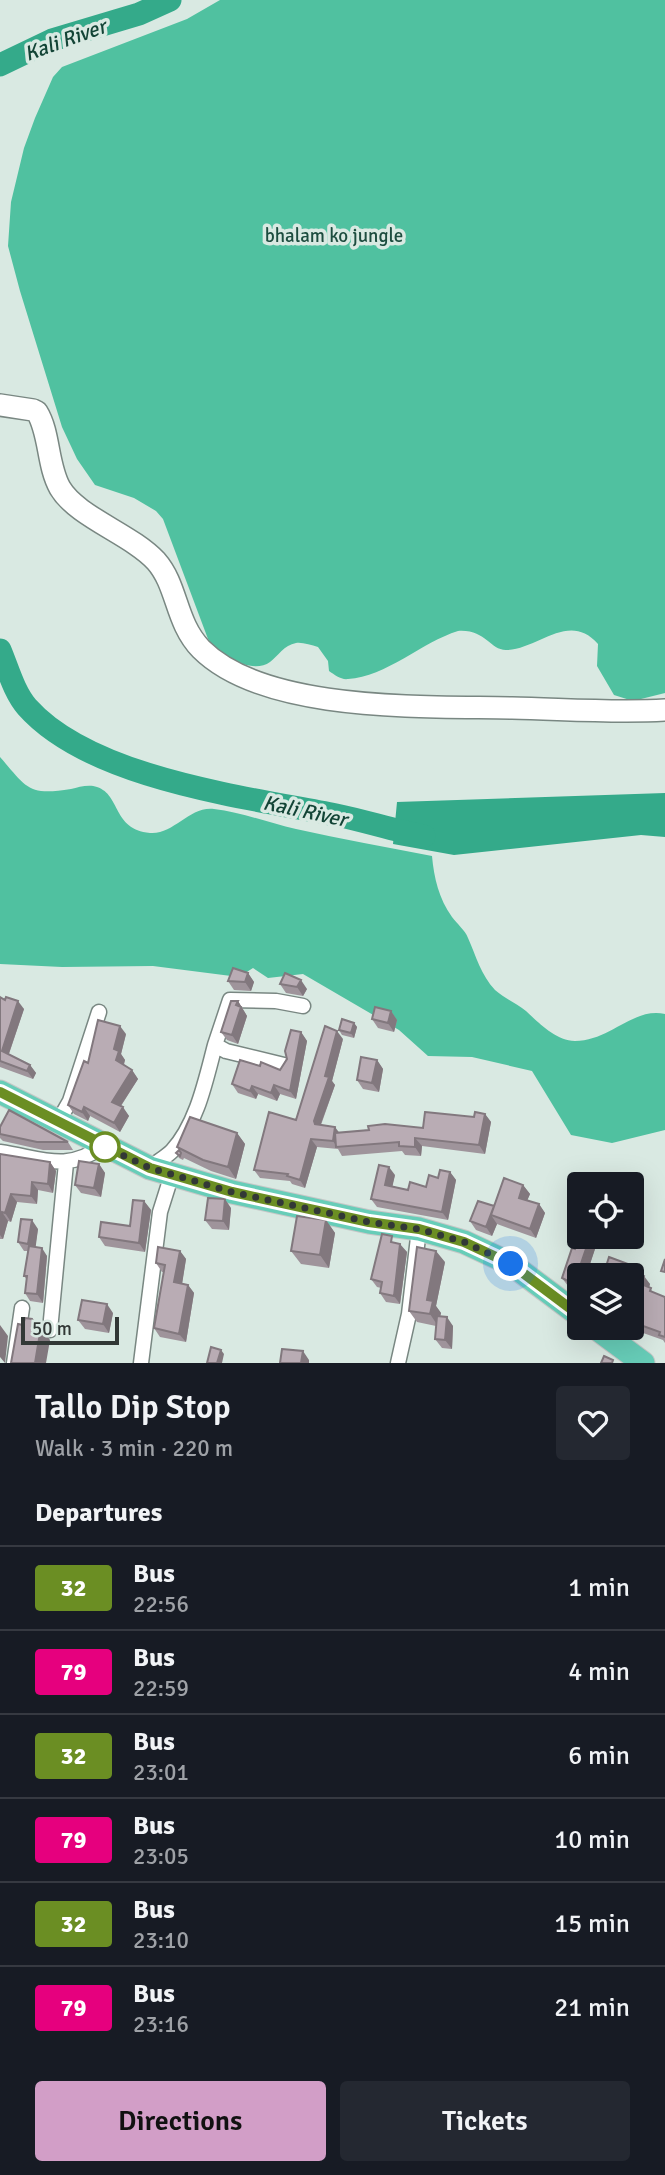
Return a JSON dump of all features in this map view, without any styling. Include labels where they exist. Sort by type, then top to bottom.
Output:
[{"type":"main road","points":[[0,404],[33,410],[39,416],[54,473],[66,496],[145,551],[156,562],[166,574],[174,603],[188,633],[202,650],[240,674],[286,691],[366,704],[613,712],[665,710]]},
{"type":"main road","points":[[0,1092],[103,1146],[161,1171],[232,1192],[369,1222],[419,1229],[464,1242],[511,1264],[567,1306]]},
{"type":"main road","points":[[612,1340],[643,1363]]},
{"type":"street","points":[[141,1363],[160,1212],[161,1171],[190,1123],[230,1000],[276,1001],[303,1006]]},
{"type":"street","points":[[58,1122],[70,1101],[99,1012]]},
{"type":"street","points":[[215,1045],[226,1051],[284,1065]]},
{"type":"street","points":[[0,1152],[66,1163],[89,1156],[103,1146]]},
{"type":"street","points":[[50,1330],[66,1163]]},
{"type":"street","points":[[398,1363],[408,1314],[419,1229]]},
{"type":"street","points":[[15,1363],[22,1308]]},
{"type":"green space","name":"bhalam ko jungle","points":[[220,0],[665,0],[665,693],[633,701],[614,695],[597,666],[598,644],[587,635],[576,631],[554,634],[507,650],[496,647],[475,633],[458,631],[390,666],[362,677],[348,679],[340,678],[329,671],[328,661],[318,647],[304,643],[288,646],[263,665],[245,665],[227,657],[208,639],[163,519],[156,511],[134,498],[95,485],[77,459],[62,427],[8,246],[11,202],[24,148],[53,77],[62,67],[187,19]]},
{"type":"green space","points":[[0,757],[23,783],[37,790],[57,791],[87,786],[105,791],[129,825],[150,833],[167,830],[205,809],[214,809],[313,833],[432,856],[440,896],[467,935],[486,978],[495,990],[548,1030],[568,1040],[588,1040],[642,1015],[665,1014],[665,1130],[612,1143],[571,1135],[532,1071],[472,1057],[428,1056],[399,1030],[303,974],[268,978],[253,968],[239,977],[153,966],[62,967],[0,964]]},
{"type":"shaded area","points":[[665,793],[665,837],[641,835],[454,855],[393,844],[397,802]]},
{"type":"building","points":[[233,968],[248,973],[245,982],[228,981]]},
{"type":"building","points":[[285,973],[301,980],[297,987],[280,984]]},
{"type":"building","points":[[0,997],[18,1001],[2,1051],[30,1065],[27,1071],[0,1061]]},
{"type":"building","points":[[231,1001],[238,1001],[236,1005],[241,1007],[232,1035],[221,1032]]},
{"type":"building","points":[[375,1007],[391,1011],[388,1023],[372,1019]]},
{"type":"building","points":[[342,1019],[354,1023],[351,1033],[339,1030]]},
{"type":"building","points":[[98,1020],[120,1026],[114,1049],[119,1051],[116,1060],[132,1070],[112,1102],[123,1107],[114,1123],[84,1107],[82,1112],[68,1105],[84,1061],[88,1063]]},
{"type":"building","points":[[325,1026],[337,1031],[325,1076],[329,1077],[314,1121],[315,1124],[335,1127],[333,1141],[311,1139],[300,1180],[287,1176],[288,1174],[254,1170],[269,1112],[296,1120]]},
{"type":"building","points":[[291,1030],[301,1032],[290,1091],[274,1085],[271,1093],[252,1086],[250,1091],[232,1084],[240,1060],[260,1066],[261,1062],[280,1070],[287,1059],[285,1051]]},
{"type":"building","points":[[361,1057],[377,1060],[372,1083],[357,1080]]},
{"type":"building","points":[[9,1110],[68,1142],[37,1142],[0,1134],[0,1127]]},
{"type":"building","points":[[425,1112],[474,1117],[475,1112],[485,1114],[479,1145],[415,1138],[415,1147],[399,1146],[399,1142],[336,1147],[335,1133],[369,1130],[368,1126],[385,1124],[423,1128]]},
{"type":"building","points":[[190,1117],[237,1133],[228,1167],[203,1160],[177,1147]]},
{"type":"building","points":[[0,1154],[50,1162],[48,1184],[32,1182],[31,1196],[11,1194],[0,1221]]},
{"type":"building","points":[[79,1161],[99,1164],[94,1188],[75,1185]]},
{"type":"building","points":[[379,1165],[389,1167],[385,1185],[408,1190],[410,1182],[426,1187],[429,1175],[438,1178],[440,1170],[450,1172],[442,1212],[371,1199]]},
{"type":"building","points":[[504,1178],[523,1185],[519,1198],[539,1204],[530,1229],[491,1215]]},
{"type":"building","points":[[208,1198],[225,1199],[223,1221],[205,1220]]},
{"type":"building","points":[[133,1200],[144,1201],[139,1243],[99,1237],[101,1222],[130,1226]]},
{"type":"building","points":[[478,1201],[494,1206],[486,1227],[470,1221]]},
{"type":"building","points":[[297,1216],[326,1220],[320,1255],[291,1251]]},
{"type":"building","points":[[21,1219],[32,1220],[28,1244],[18,1242]]},
{"type":"building","points":[[382,1234],[392,1236],[391,1242],[400,1244],[394,1296],[380,1293],[382,1282],[371,1279]]},
{"type":"building","points":[[29,1246],[42,1248],[37,1294],[25,1293],[27,1276],[24,1276]]},
{"type":"building","points":[[158,1247],[180,1251],[174,1282],[188,1285],[179,1334],[154,1328],[165,1265],[156,1263]]},
{"type":"building","points":[[417,1247],[436,1251],[427,1300],[433,1301],[430,1314],[409,1311]]},
{"type":"building","points":[[572,1249],[586,1249],[581,1263],[567,1263]]},
{"type":"building","points":[[609,1257],[625,1263],[607,1263]]},
{"type":"building","points":[[567,1263],[567,1280],[562,1278]]},
{"type":"building","points":[[644,1285],[651,1288],[650,1291],[665,1297],[665,1337],[659,1335],[660,1332],[644,1326]]},
{"type":"building","points":[[82,1300],[107,1304],[103,1324],[78,1320]]},
{"type":"building","points":[[437,1316],[447,1317],[445,1340],[435,1339]]},
{"type":"building","points":[[25,1318],[32,1319],[41,1327],[35,1363],[11,1363],[18,1324],[23,1325]]},
{"type":"building","points":[[211,1347],[221,1350],[217,1363],[207,1363]]},
{"type":"building","points":[[282,1349],[303,1351],[301,1363],[280,1363]]},
{"type":"building","points":[[604,1356],[613,1360],[612,1363],[601,1363]]},
{"type":"waterway","name":"Kali River","points":[[0,65],[52,40],[139,14],[170,0]]},
{"type":"waterway","name":"Kali River","points":[[0,650],[15,687],[27,707],[55,732],[90,752],[172,781],[347,817],[424,836]]},
{"type":"bus line","name":"32","points":[[0,1092],[150,1168],[232,1192],[369,1222],[419,1229],[464,1242],[511,1264],[567,1306]]},
{"type":"route","points":[[105,1147],[103,1146],[150,1168],[232,1192],[369,1222],[419,1229],[464,1242],[511,1264]]}]
